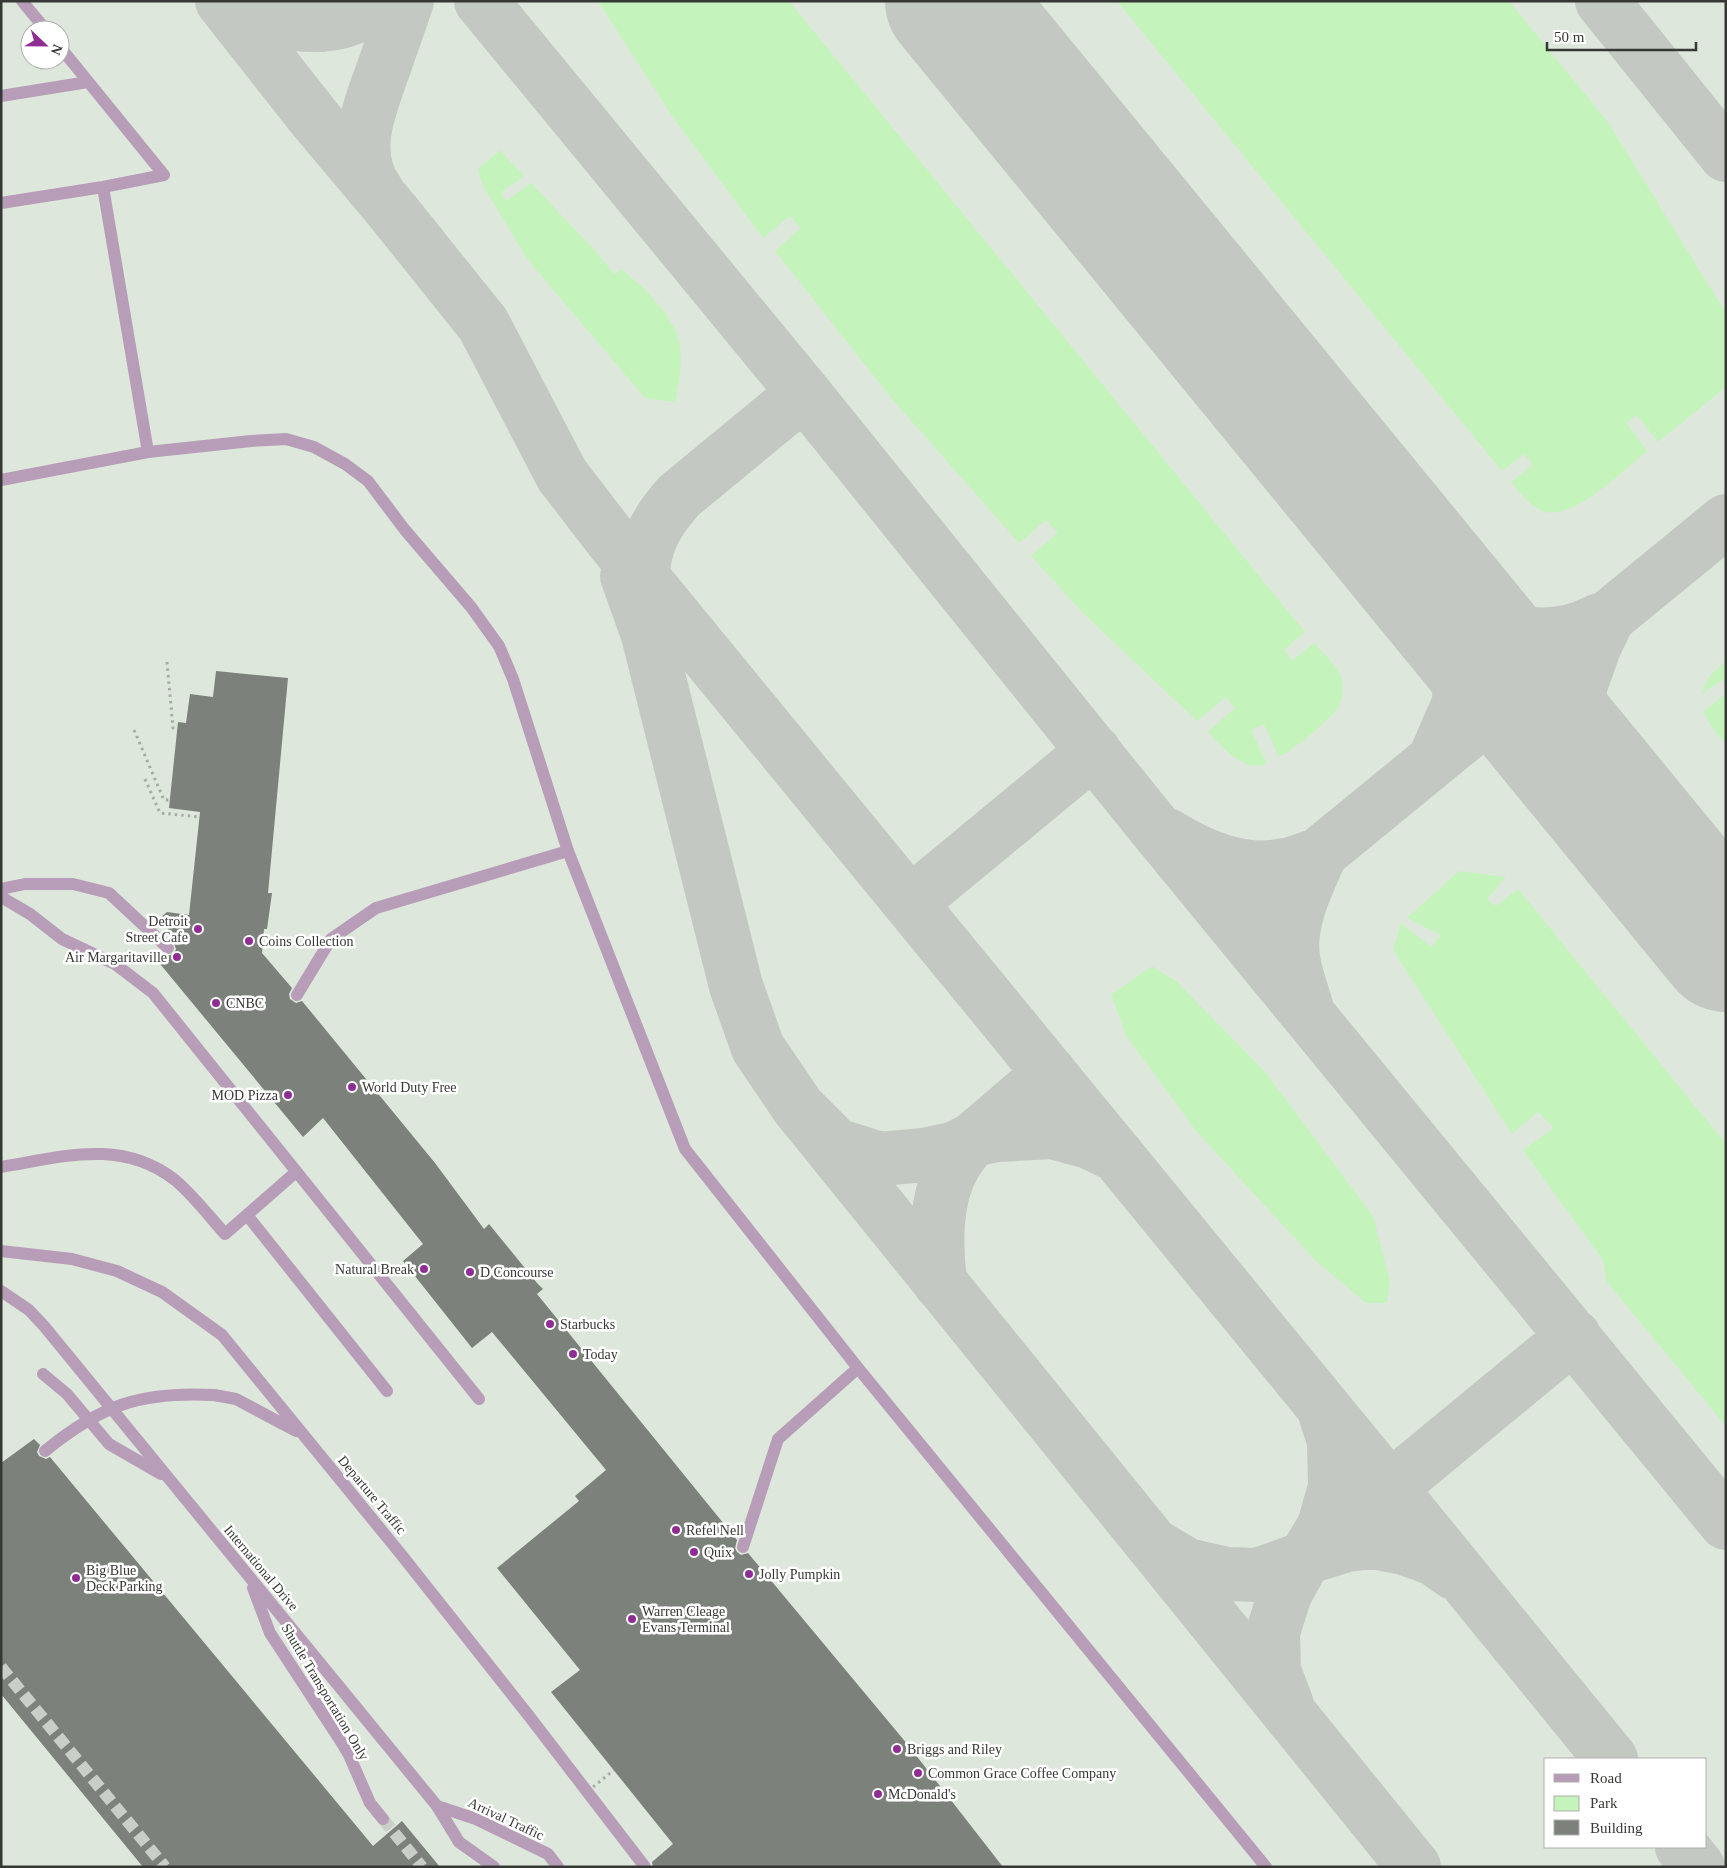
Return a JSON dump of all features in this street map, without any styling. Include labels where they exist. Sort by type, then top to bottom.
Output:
[{"type":"street","points":[[22,1],[38,20]]},
{"type":"street","points":[[1,203],[103,188],[164,175],[70,60]]},
{"type":"street","points":[[1,96],[88,82]]},
{"type":"street","points":[[103,188],[148,452]]},
{"type":"street","points":[[1,480],[148,452],[251,441],[286,440],[314,447],[345,464],[368,482],[405,530],[470,607],[499,646],[512,679],[568,851],[684,1149],[858,1368],[1266,1867]]},
{"type":"street","points":[[297,995],[331,939],[376,908],[568,851]]},
{"type":"street","points":[[1,889],[25,884],[73,884],[108,893],[168,948]]},
{"type":"street","points":[[1,897],[30,914],[62,939],[114,964],[152,993],[479,1399]]},
{"type":"street","points":[[1,1167],[94,1153],[121,1155],[147,1163],[175,1181],[225,1234],[296,1172]]},
{"type":"street","points":[[247,1215],[387,1391]]},
{"type":"street","name":"Departure Traffic","points":[[1,1251],[72,1259],[117,1271],[162,1292],[222,1335],[400,1553],[588,1791],[645,1867]]},
{"type":"street","name":"International Drive","points":[[1,1292],[29,1310],[44,1326],[437,1806],[459,1842],[494,1867]]},
{"type":"street","points":[[743,1547],[778,1439],[858,1368]]},
{"type":"street","points":[[43,1374],[67,1394],[109,1444],[167,1478]]},
{"type":"street","points":[[45,1452],[80,1425],[106,1412],[133,1400],[167,1395],[214,1395],[236,1399],[302,1435]]},
{"type":"street","name":"Shuttle Transportation Only","points":[[248,1576],[270,1633],[340,1740],[349,1755],[370,1804],[383,1819]]},
{"type":"street","name":"Arrival Traffic","points":[[437,1806],[476,1819],[548,1854],[558,1867]]},
{"type":"path","points":[[167,662],[173,728],[177,728]]},
{"type":"path","points":[[134,730],[164,800],[169,800]]},
{"type":"path","points":[[145,779],[160,813],[200,817]]},
{"type":"path","points":[[148,786],[156,782]]},
{"type":"path","points":[[588,1791],[614,1770]]},
{"type":"shaded area","points":[[1,1],[1726,1],[1726,1867],[1,1867]]},
{"type":"green space","points":[[598,1],[789,1],[1305,632],[1284,650],[1292,661],[1314,643],[1334,665],[1342,680],[1343,692],[1340,703],[1332,715],[1293,749],[1279,757],[1264,724],[1251,730],[1266,762],[1264,765],[1255,766],[1247,764],[1233,756],[1208,732],[1235,708],[1226,697],[1197,721],[1082,612],[1031,556],[1058,533],[1046,520],[1019,543],[893,400],[775,251],[801,228],[790,216],[763,238],[674,119]]},
{"type":"green space","points":[[1117,1],[1509,1],[1607,121],[1726,313],[1726,387],[1658,442],[1637,415],[1626,423],[1647,451],[1585,501],[1558,512],[1546,512],[1536,507],[1511,482],[1533,465],[1524,454],[1502,471]]},
{"type":"green space","points":[[500,150],[524,176],[501,192],[506,201],[531,183],[597,253],[614,274],[621,269],[644,289],[665,313],[675,330],[680,347],[680,376],[675,402],[645,398],[528,260],[482,184],[478,169]]},
{"type":"green space","points":[[1726,660],[1726,684],[1722,680],[1702,694],[1708,678]]},
{"type":"green space","points":[[1726,693],[1726,739],[1723,741],[1703,712]]},
{"type":"green space","points":[[1459,871],[1506,877],[1487,899],[1496,906],[1518,889],[1726,1144],[1726,1426],[1607,1282],[1603,1260],[1523,1150],[1554,1128],[1538,1112],[1512,1134],[1393,950],[1401,923],[1431,947],[1441,935],[1407,918]]},
{"type":"green space","points":[[1152,966],[1177,982],[1266,1073],[1373,1216],[1390,1282],[1387,1303],[1366,1303],[1316,1261],[1197,1132],[1127,1037],[1111,995]]},
{"type":"building","points":[[216,671],[288,678],[268,893],[272,893],[267,929],[264,929],[262,953],[292,988],[289,994],[290,999],[296,1003],[302,1001],[435,1163],[484,1229],[489,1224],[543,1289],[537,1294],[737,1540],[735,1548],[737,1552],[741,1555],[748,1553],[908,1745],[1003,1867],[653,1867],[652,1862],[673,1844],[551,1692],[580,1670],[497,1568],[579,1501],[575,1496],[606,1470],[492,1332],[472,1348],[403,1261],[423,1244],[323,1118],[303,1137],[156,959],[162,954],[167,956],[174,954],[176,949],[174,943],[177,940],[159,919],[167,912],[189,915],[200,812],[169,808],[178,722],[186,723],[190,694],[213,697]]},
{"type":"building","name":"Big Blue Deck Parking","points":[[34,1439],[40,1445],[37,1452],[39,1456],[46,1459],[50,1457],[373,1846],[402,1821],[440,1867],[143,1867],[1,1694],[1,1463]]},
{"type":"taxiway","points":[[222,1],[315,119],[394,213],[483,324],[562,475],[612,540],[1610,1758]]},
{"type":"taxiway","points":[[229,1],[251,14],[280,22],[309,25],[323,25],[347,20],[364,12],[380,1]]},
{"type":"taxiway","points":[[377,191],[369,177],[365,162],[363,147],[365,131],[372,100],[407,1]]},
{"type":"taxiway","points":[[481,1],[804,393],[1155,828],[1726,1523]]},
{"type":"taxiway","points":[[1602,1],[1726,155]]},
{"type":"taxiway","points":[[642,603],[645,555],[653,534],[664,515],[679,496],[804,393]]},
{"type":"taxiway","points":[[1234,924],[1726,521]]},
{"type":"taxiway","points":[[627,576],[648,635],[736,986],[758,1048],[798,1107],[836,1145],[880,1159],[924,1155],[953,1149],[972,1140],[1050,1073]]},
{"type":"taxiway","points":[[1438,596],[1485,622],[1518,632],[1553,634],[1575,630],[1600,620]]},
{"type":"taxiway","points":[[1435,758],[1459,703],[1460,668],[1453,631],[1438,596]]},
{"type":"taxiway","points":[[1597,788],[1585,756],[1580,723],[1580,687],[1595,645],[1608,618]]},
{"type":"taxiway","points":[[910,903],[1094,751]]},
{"type":"taxiway","points":[[1167,835],[1209,857],[1224,862],[1254,867],[1289,864],[1319,854]]},
{"type":"taxiway","points":[[1307,1009],[1294,963],[1293,931],[1300,904],[1321,853]]},
{"type":"taxiway","points":[[798,1107],[1414,1867]]},
{"type":"taxiway","points":[[940,1283],[937,1238],[943,1193],[947,1178],[954,1165],[972,1140],[997,1135],[1052,1132],[1089,1142],[1118,1156]]},
{"type":"taxiway","points":[[1305,1558],[1574,1336]]},
{"type":"taxiway","points":[[1155,1546],[1187,1565],[1227,1574],[1258,1575],[1305,1558],[1324,1526],[1335,1487],[1334,1441],[1323,1407]]},
{"type":"taxiway","points":[[1287,1705],[1274,1671],[1273,1632],[1285,1594],[1305,1558],[1347,1545],[1373,1542],[1404,1548],[1434,1559],[1454,1573]]},
{"type":"taxiway","points":[[1683,1848],[1698,1867]]},
{"type":"runway","points":[[952,1],[1726,945]]},
{"type":"tunnel","points":[[1,1667],[165,1867]]},
{"type":"tunnel","points":[[383,1819],[422,1867]]},
{"type":"place","name":"Detroit Street Cafe","points":[[198,929]]},
{"type":"place","name":"Coins Collection","points":[[249,941]]},
{"type":"place","name":"Air Margaritaville","points":[[177,957]]},
{"type":"place","name":"CNBC","points":[[216,1003]]},
{"type":"place","name":"World Duty Free","points":[[352,1087]]},
{"type":"place","name":"MOD Pizza","points":[[288,1095]]},
{"type":"place","name":"Natural Break","points":[[424,1269]]},
{"type":"place","name":"D Concourse","points":[[470,1272]]},
{"type":"place","name":"Starbucks","points":[[550,1324]]},
{"type":"place","name":"Today","points":[[573,1354]]},
{"type":"place","name":"Refel Nell","points":[[676,1530]]},
{"type":"place","name":"Quix","points":[[694,1552]]},
{"type":"place","name":"Jolly Pumpkin","points":[[749,1574]]},
{"type":"place","name":"Big Blue Deck Parking","points":[[76,1578]]},
{"type":"place","name":"Warren Cleage Evans Terminal","points":[[632,1619]]},
{"type":"place","name":"Briggs and Riley","points":[[897,1749]]},
{"type":"place","name":"Common Grace Coffee Company","points":[[918,1773]]},
{"type":"place","name":"McDonald's","points":[[878,1794]]}]
